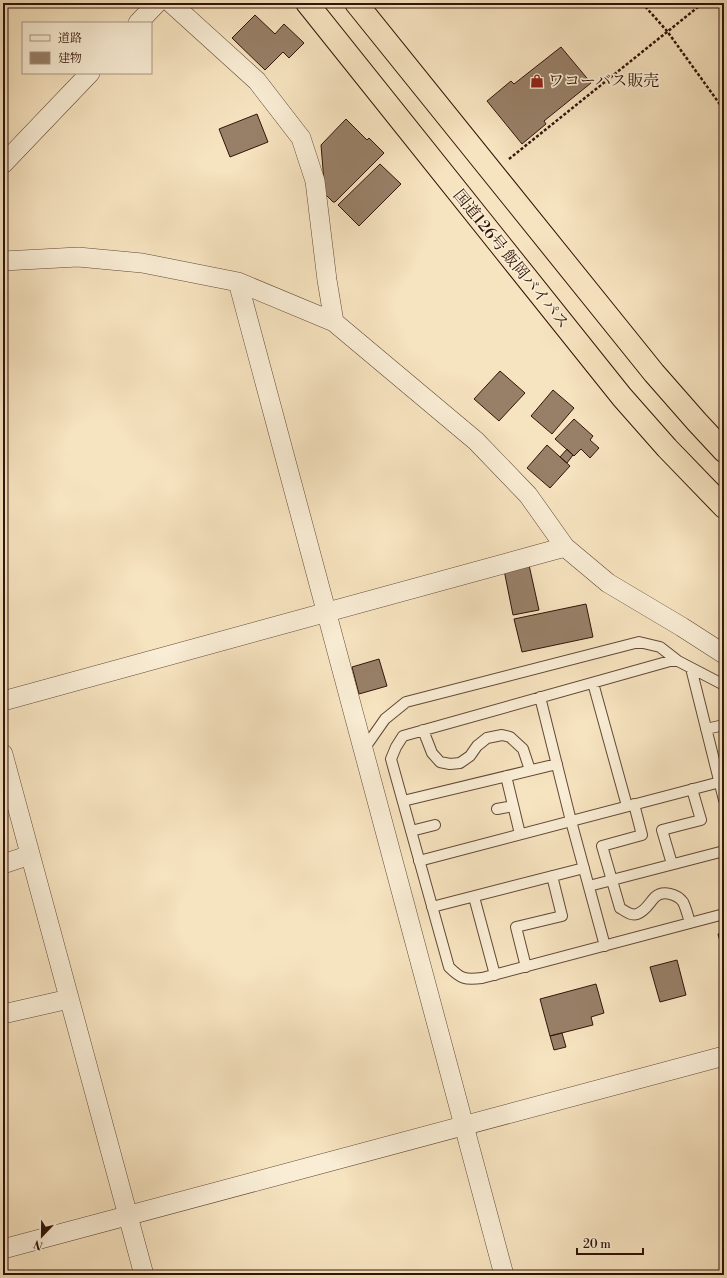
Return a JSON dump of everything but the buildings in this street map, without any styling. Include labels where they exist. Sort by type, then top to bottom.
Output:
[{"type":"highway","name":"国道126号 飯岡バイパス","points":[[307,3],[622,397],[667,448],[724,507]]},
{"type":"highway","points":[[356,3],[654,373],[724,451]]},
{"type":"street","points":[[139,22],[157,3]]},
{"type":"street","points":[[171,3],[257,81],[301,138],[314,182],[334,322]]},
{"type":"street","points":[[3,164],[89,74]]},
{"type":"street","points":[[3,262],[78,257],[142,263],[238,282],[334,322],[476,441],[528,495],[565,547],[608,583],[682,626],[724,654]]},
{"type":"street","points":[[238,282],[504,1275]]},
{"type":"street","points":[[3,701],[565,547]]},
{"type":"street","points":[[3,754],[144,1275]]},
{"type":"street","points":[[3,864],[30,855]]},
{"type":"street","points":[[3,1014],[69,998]]},
{"type":"street","points":[[3,1249],[724,1056]]},
{"type":"lane","points":[[364,749],[385,718],[406,702],[639,642],[660,647],[678,661],[724,685]]},
{"type":"lane","points":[[678,661],[670,661],[403,736],[391,759],[449,967],[457,975],[467,980],[495,975],[724,914]]},
{"type":"lane","points":[[691,668],[706,729],[722,781],[724,800]]},
{"type":"lane","points":[[593,683],[630,805],[642,835],[602,846],[620,908],[628,914],[636,914],[646,908],[656,896],[666,893],[676,896],[683,902],[690,923]]},
{"type":"lane","points":[[540,698],[605,946]]},
{"type":"lane","points":[[706,729],[724,725]]},
{"type":"lane","points":[[423,730],[432,753],[440,762],[450,764],[460,763],[470,756],[477,746],[487,738],[502,735],[510,738],[523,749],[530,770]]},
{"type":"lane","points":[[403,802],[557,764]]},
{"type":"lane","points":[[506,776],[520,834]]},
{"type":"lane","points":[[419,861],[722,781]]},
{"type":"lane","points":[[672,864],[662,830],[701,820],[692,789]]},
{"type":"lane","points":[[497,809],[513,806]]},
{"type":"lane","points":[[411,831],[435,825]]},
{"type":"lane","points":[[589,886],[724,851]]},
{"type":"lane","points":[[432,907],[584,868]]},
{"type":"lane","points":[[526,966],[516,927],[562,916],[552,876]]},
{"type":"lane","points":[[474,897],[495,975]]},
{"type":"path","points":[[642,3],[667,32],[724,110]]},
{"type":"path","points":[[493,172],[703,3]]},
{"type":"place","name":"ワコーバス販売","points":[[537,81]]}]
